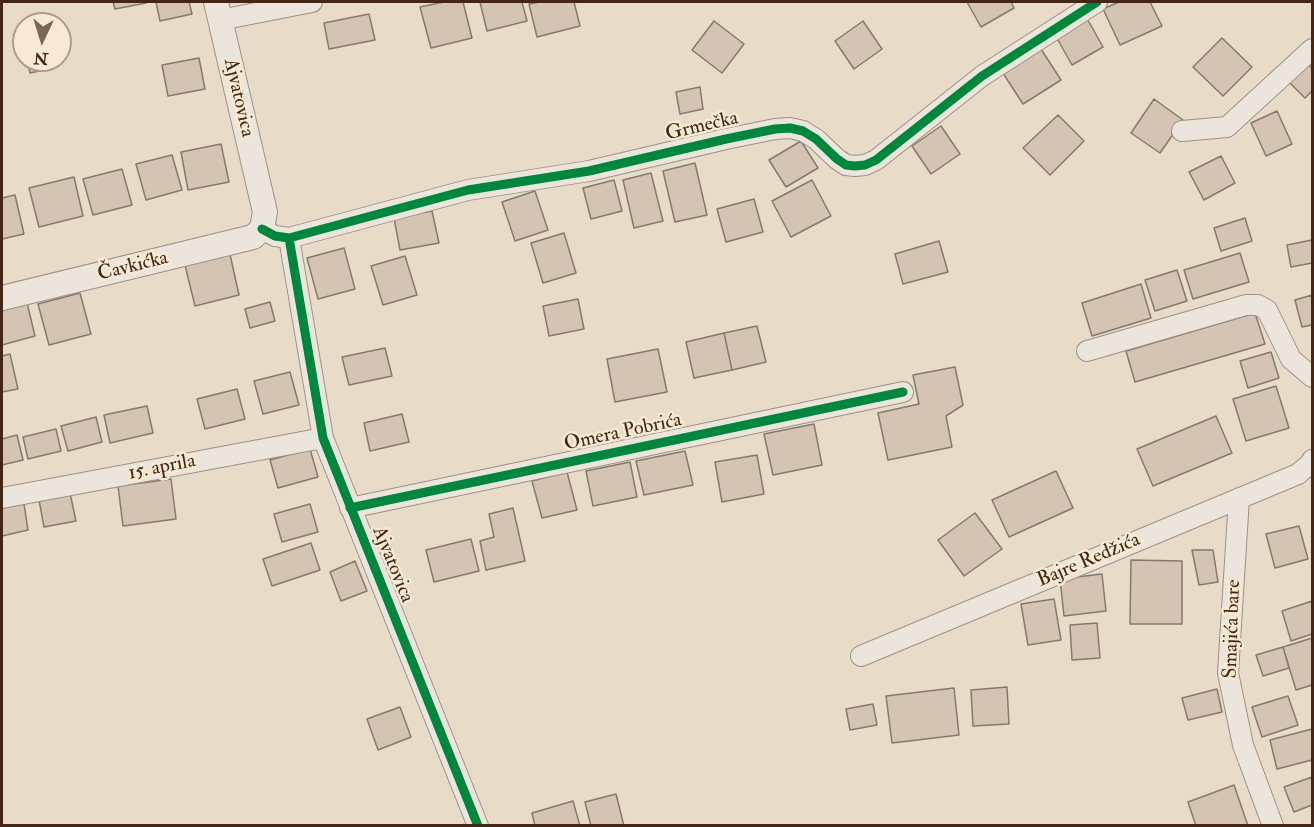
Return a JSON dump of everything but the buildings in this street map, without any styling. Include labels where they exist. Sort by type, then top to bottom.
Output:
[{"type":"street","points":[[218,11],[312,2]]},
{"type":"street","name":"Grmečka","points":[[289,238],[468,190],[589,171],[775,129],[790,128],[803,131],[846,165],[865,165],[876,160],[982,76],[1097,2]]},
{"type":"street","name":"Ajvatovica","points":[[218,11],[265,212],[262,229]]},
{"type":"street","points":[[1182,131],[1227,127],[1312,49]]},
{"type":"street","points":[[262,229],[275,236],[289,238]]},
{"type":"street","name":"Čavkićka","points":[[2,298],[253,237],[262,229]]},
{"type":"street","name":"Ajvatovica","points":[[289,238],[322,438],[478,825]]},
{"type":"street","points":[[1087,351],[1246,304],[1258,305],[1267,310],[1291,359],[1312,377]]},
{"type":"street","name":"Omera Pobrića","points":[[350,508],[903,392]]},
{"type":"street","name":"15. aprila","points":[[2,498],[322,438]]},
{"type":"street","name":"Bajre Redžića","points":[[861,656],[1298,474],[1312,460]]},
{"type":"street","name":"Smajića bare","points":[[1239,498],[1228,673],[1243,745],[1273,825]]},
{"type":"cycle path","points":[[262,229],[275,236],[289,238],[468,190],[589,171],[775,129],[790,128],[803,131],[846,165],[865,165],[876,160],[982,76],[1097,2]]},
{"type":"cycle path","points":[[289,238],[323,438],[478,826]]},
{"type":"cycle path","points":[[350,508],[903,392]]}]
